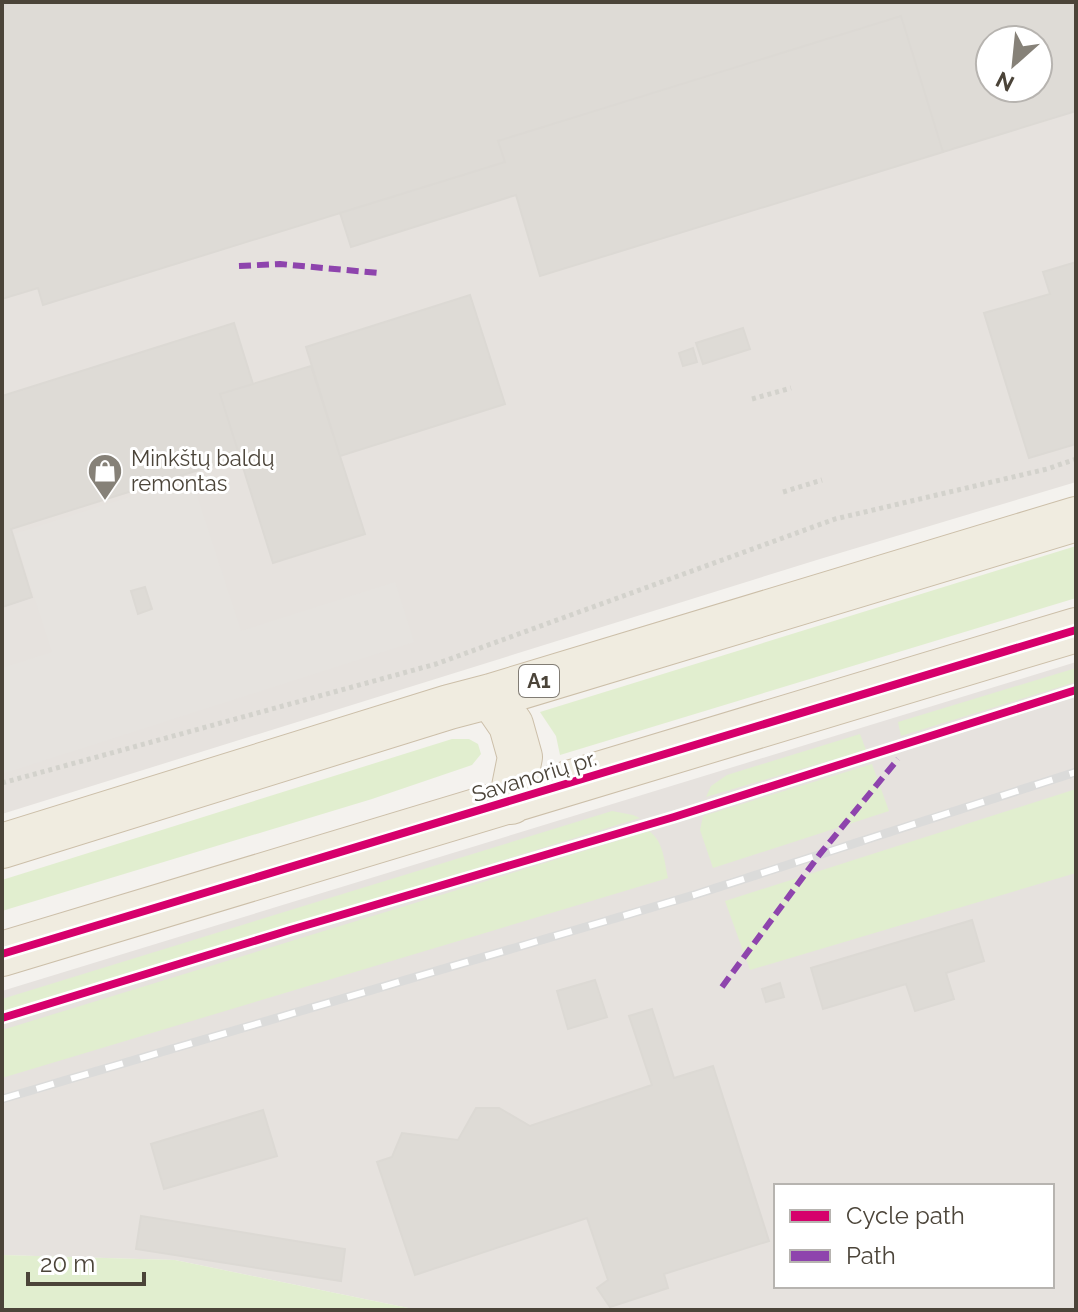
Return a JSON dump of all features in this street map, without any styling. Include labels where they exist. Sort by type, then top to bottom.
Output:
[{"type":"highway","name":"A1","points":[[2,846],[449,707],[1076,519]]},
{"type":"highway","name":"Savanorių pr.","points":[[2,954],[1076,630]]},
{"type":"highway","points":[[491,696],[511,725],[520,757],[511,802]]},
{"type":"path","points":[[752,399],[791,388]]},
{"type":"path","points":[[2,783],[436,664],[835,519],[1047,469],[1076,459]]},
{"type":"path","points":[[783,492],[822,480]]},
{"type":"shaded area","points":[[2,2],[1076,2],[1076,482],[2,814]]},
{"type":"shaded area","points":[[191,477],[241,631],[395,582],[414,642],[2,774],[2,668],[52,652],[14,534]]},
{"type":"shaded area","points":[[1076,662],[1076,1310],[418,1310],[175,1260],[2,1255],[2,991]]},
{"type":"green space","points":[[1076,546],[1076,598],[560,755],[556,736],[540,712]]},
{"type":"green space","points":[[1076,668],[1076,682],[901,736],[898,722]]},
{"type":"green space","points":[[860,734],[866,750],[706,797],[711,786],[727,775]]},
{"type":"green space","points":[[452,739],[469,739],[478,744],[481,754],[472,765],[372,799],[2,911],[2,880]]},
{"type":"green space","points":[[872,764],[889,811],[713,868],[700,830],[703,816]]},
{"type":"green space","points":[[1076,789],[1076,873],[750,970],[725,901]]},
{"type":"green space","points":[[612,811],[640,818],[2,1014],[2,999]]},
{"type":"green space","points":[[649,831],[661,846],[668,878],[2,1078],[2,1030]]},
{"type":"green space","points":[[2,1255],[175,1260],[418,1310],[2,1310]]},
{"type":"building","points":[[2,2],[1076,2],[1076,111],[943,152],[901,16],[498,141],[505,162],[43,305],[38,288],[2,299]]},
{"type":"building","points":[[901,16],[943,152],[540,276],[516,195],[351,247],[340,213],[505,162],[498,141]]},
{"type":"building","points":[[1076,262],[1076,444],[1029,458],[984,313],[1050,294],[1043,272]]},
{"type":"building","points":[[470,295],[505,404],[340,456],[306,347]]},
{"type":"building","points":[[234,323],[253,384],[220,394],[240,457],[11,529],[32,597],[2,607],[2,396]]},
{"type":"building","points":[[743,328],[750,349],[703,364],[696,343]]},
{"type":"building","points":[[693,348],[697,362],[683,366],[679,353]]},
{"type":"building","points":[[311,366],[365,534],[273,563],[220,394]]},
{"type":"building","points":[[145,587],[152,609],[138,614],[131,591]]},
{"type":"building","points":[[972,920],[984,961],[946,973],[954,999],[915,1011],[906,984],[823,1009],[811,968]]},
{"type":"building","points":[[595,980],[607,1017],[568,1029],[557,991]]},
{"type":"building","points":[[780,983],[784,997],[766,1002],[762,989]]},
{"type":"building","points":[[652,1009],[674,1078],[713,1066],[769,1241],[664,1274],[668,1288],[610,1307],[597,1288],[608,1280],[587,1218],[415,1275],[377,1162],[392,1157],[402,1133],[458,1140],[476,1108],[499,1108],[530,1126],[652,1085],[629,1016]]},
{"type":"building","points":[[263,1110],[277,1156],[164,1189],[151,1144]]},
{"type":"building","points":[[141,1216],[345,1249],[341,1281],[136,1249]]},
{"type":"railway","points":[[2,1099],[694,895],[1076,772]]},
{"type":"marked path","points":[[239,266],[280,264],[379,273]]},
{"type":"marked path","points":[[722,987],[820,854],[898,759]]},
{"type":"cycle path","points":[[2,954],[1076,630]]},
{"type":"cycle path","points":[[2,1018],[674,817],[1076,690]]},
{"type":"place","name":"Minkštų baldų remontas","points":[[105,502]]}]
